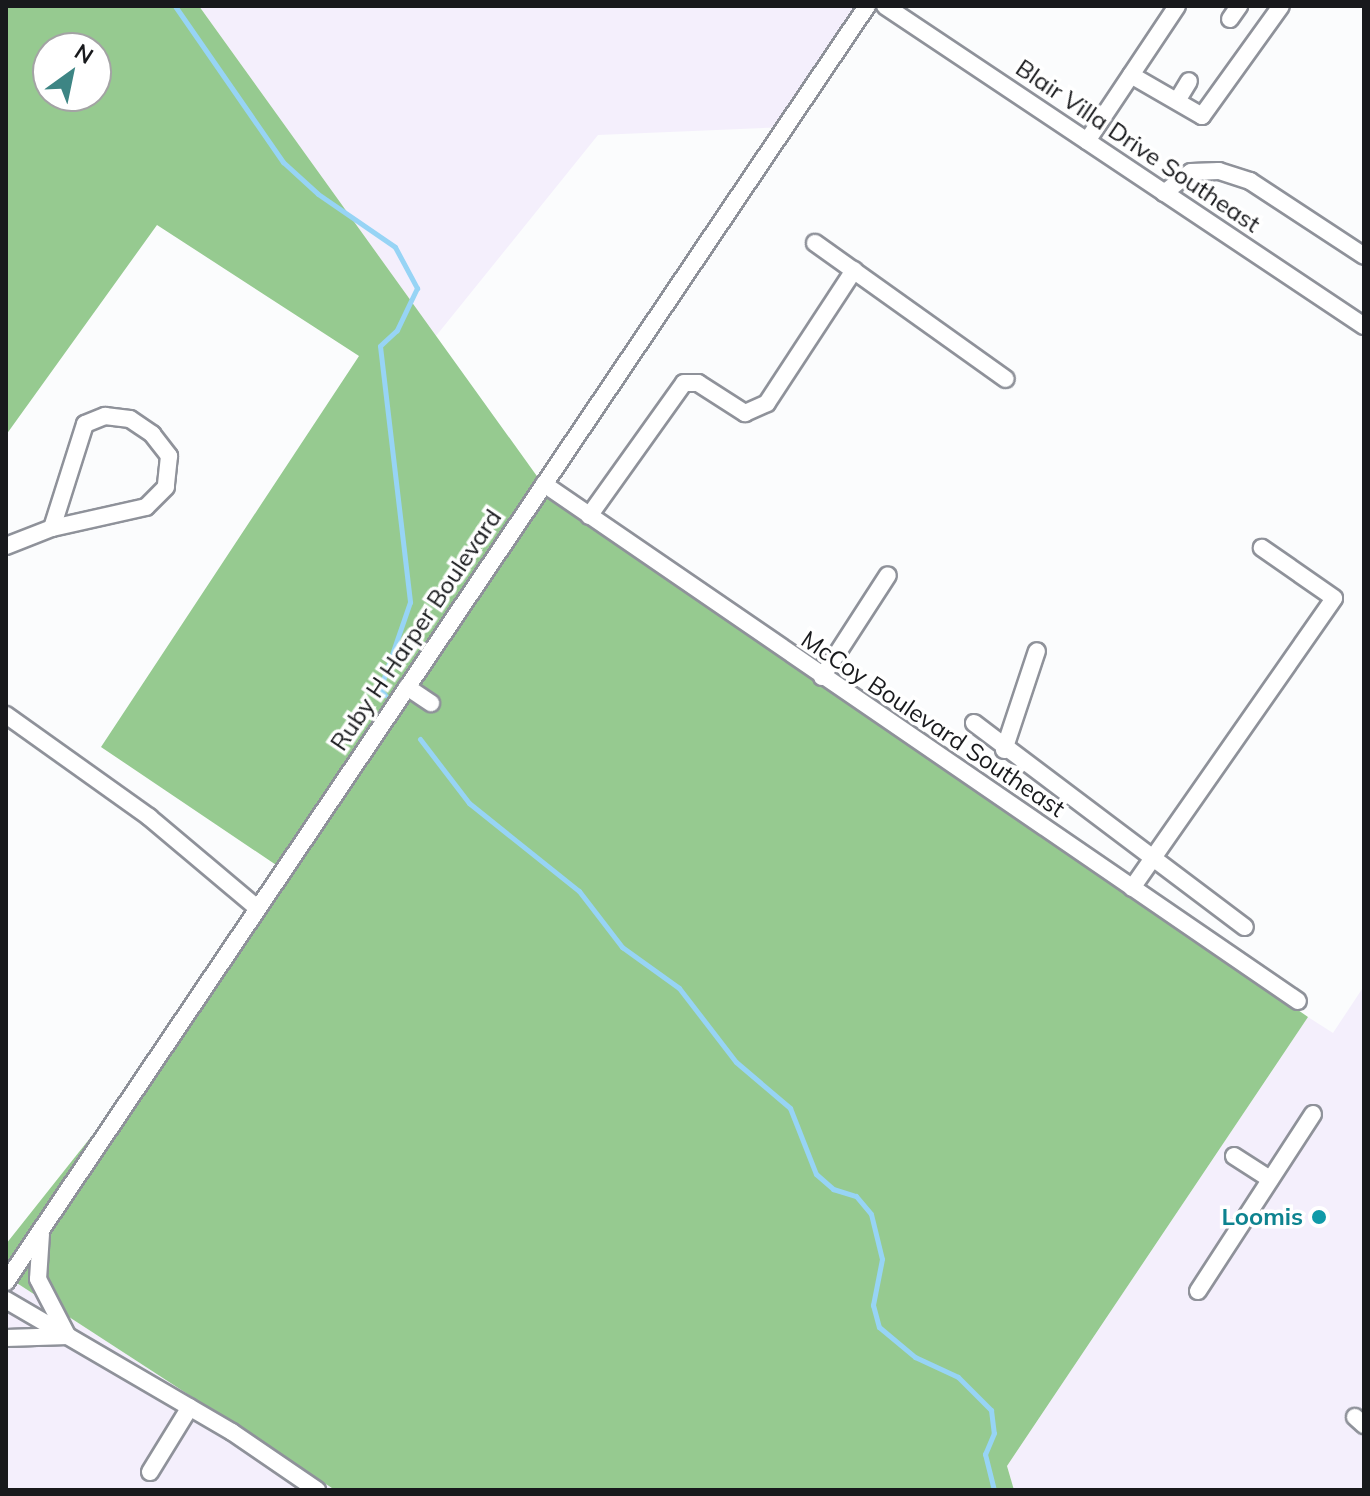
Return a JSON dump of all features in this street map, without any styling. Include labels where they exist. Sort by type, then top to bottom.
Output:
[{"type":"street","name":"Ruby H Harper Boulevard","points":[[6,1282],[867,6]]},
{"type":"street","name":"Blair Villa Drive Southeast","points":[[885,6],[1364,326]]},
{"type":"street","points":[[1087,141],[1177,6]]},
{"type":"street","points":[[1131,75],[1202,116],[1281,6]]},
{"type":"street","points":[[1177,101],[1189,81]]},
{"type":"street","points":[[1164,193],[1191,172],[1219,171],[1250,181],[1364,256]]},
{"type":"street","points":[[815,243],[1006,379]]},
{"type":"street","points":[[589,516],[684,383],[698,383],[745,413],[767,403],[854,270]]},
{"type":"street","points":[[6,546],[52,528],[146,507],[166,487],[169,456],[152,434],[130,419],[105,416],[85,424],[52,528]]},
{"type":"street","name":"McCoy Boulevard Southeast","points":[[544,484],[1298,1001]]},
{"type":"street","points":[[1132,888],[1334,598],[1262,548]]},
{"type":"street","points":[[822,677],[888,575]]},
{"type":"street","points":[[1004,750],[1037,651]]},
{"type":"street","points":[[407,687],[431,703]]},
{"type":"street","points":[[6,715],[149,817],[257,908]]},
{"type":"street","points":[[974,723],[1004,750],[1245,927]]},
{"type":"street","points":[[1198,1291],[1313,1114]]},
{"type":"street","points":[[1234,1156],[1270,1179]]},
{"type":"street","points":[[42,1228],[38,1279],[68,1336]]},
{"type":"street","points":[[6,1300],[190,1407],[317,1490]]},
{"type":"street","points":[[6,1338],[68,1336]]},
{"type":"street","points":[[150,1472],[190,1407]]},
{"type":"shaded area","points":[[199,6],[870,6],[788,127],[598,135],[436,336]]},
{"type":"shaded area","points":[[1364,986],[1364,1490],[1014,1490],[1007,1466],[1308,1017],[1333,1033]]},
{"type":"shaded area","points":[[6,1276],[335,1490],[6,1490]]},
{"type":"green space","points":[[6,6],[199,6],[539,479],[1308,1017],[1007,1466],[1014,1490],[335,1490],[6,1276],[6,1244],[175,1031],[285,871],[101,747],[359,356],[157,225],[6,435]]},
{"type":"waterway","points":[[175,6],[283,162],[318,194],[395,247],[417,288],[397,330],[380,346],[410,602],[380,689],[385,695]]},
{"type":"waterway","points":[[420,739],[469,803],[579,891],[622,947],[679,988],[736,1062],[790,1108],[816,1174],[833,1189],[856,1196],[871,1214],[882,1259],[873,1305],[879,1327],[915,1357],[958,1377],[991,1410],[994,1433],[985,1454],[994,1490]]},
{"type":"place","name":"Loomis","points":[[1319,1217]]}]
